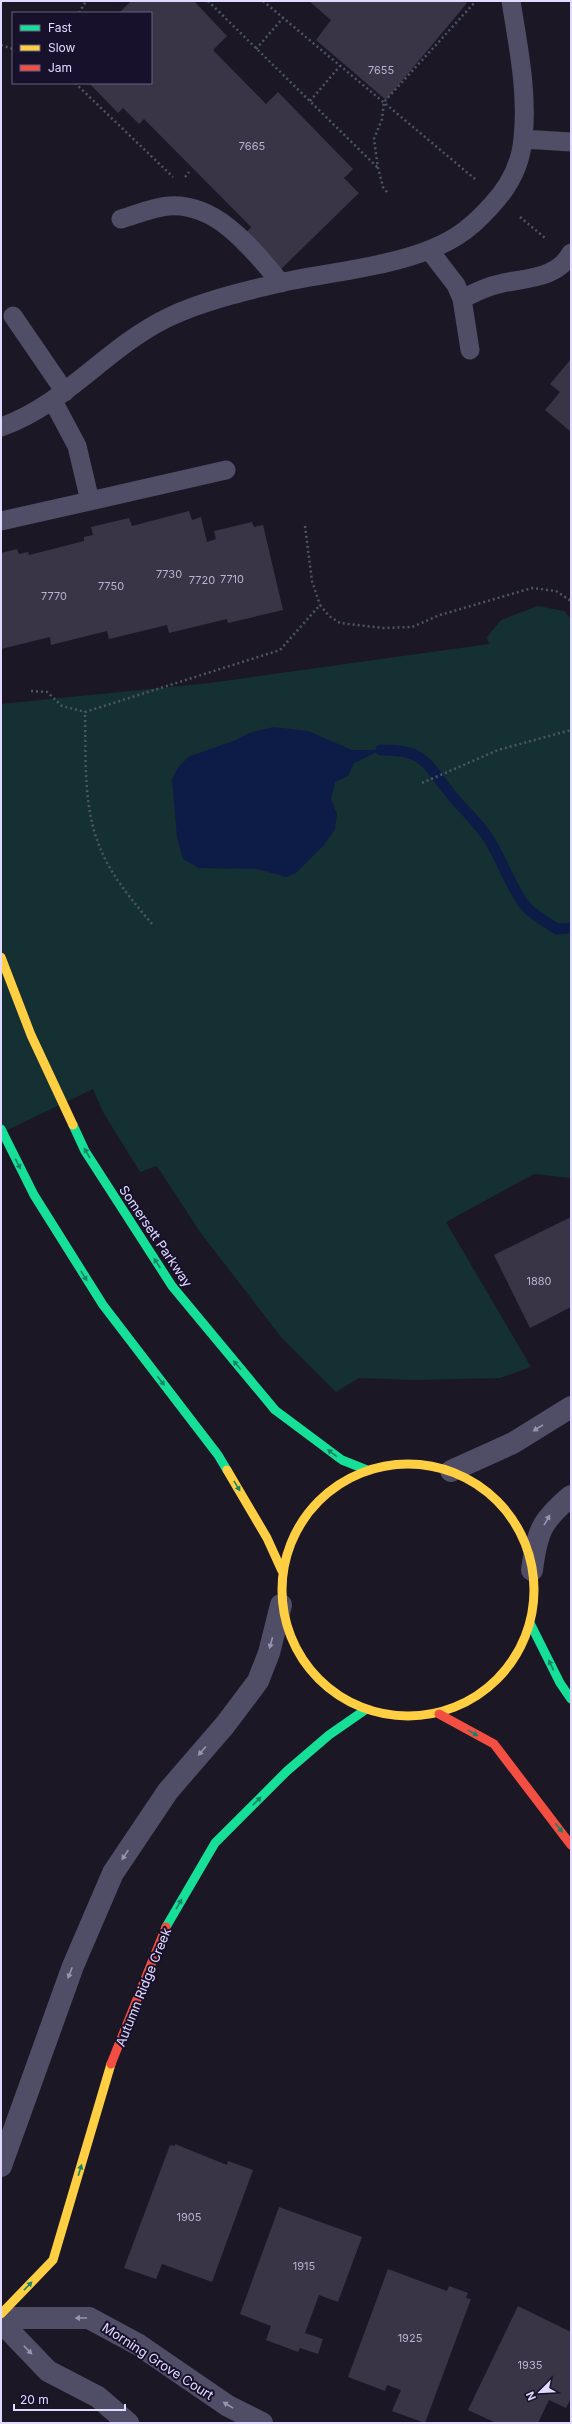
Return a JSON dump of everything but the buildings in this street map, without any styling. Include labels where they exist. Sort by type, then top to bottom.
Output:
[{"type":"main road","name":"Somersett Parkway","points":[[1,957],[31,1035],[85,1151],[172,1286],[274,1410],[342,1460],[367,1470]]},
{"type":"main road","points":[[1,1129],[34,1194],[103,1305],[218,1455],[267,1538],[282,1571]]},
{"type":"main road","points":[[409,1463],[451,1471],[480,1486],[505,1509],[523,1538],[532,1570],[534,1597],[530,1623],[518,1654],[497,1681],[470,1701],[439,1714],[402,1717],[365,1710],[334,1694],[309,1670],[290,1639],[281,1605],[282,1571],[292,1538],[310,1509],[336,1485],[367,1470],[409,1463]]},
{"type":"main road","points":[[530,1623],[560,1683],[571,1699]]},
{"type":"main road","name":"Autumn Ridge Creek","points":[[1,2314],[53,2260],[115,2054],[163,1932],[215,1843],[287,1770],[328,1735],[365,1710]]},
{"type":"main road","points":[[439,1714],[494,1744],[571,1845]]},
{"type":"street","points":[[451,1471],[513,1443],[571,1407]]},
{"type":"street","points":[[532,1570],[537,1537],[551,1513],[571,1496]]},
{"type":"street","points":[[1,2166],[73,1966],[114,1873],[168,1791],[225,1725],[258,1681],[269,1653],[281,1605]]},
{"type":"street","name":"Morning Grove Court","points":[[1,2318],[89,2318],[139,2345],[228,2406],[262,2423]]},
{"type":"street","points":[[1,2322],[48,2371],[98,2397],[128,2423]]},
{"type":"lane","points":[[1,427],[15,422],[59,397],[125,343],[167,318],[215,300],[282,283],[395,260],[429,250],[456,237],[476,222],[498,198],[512,179],[519,160],[523,139],[525,103],[511,1]]},
{"type":"lane","points":[[523,139],[571,142]]},
{"type":"lane","points":[[121,219],[168,206],[203,210],[244,240],[282,283]]},
{"type":"lane","points":[[429,250],[456,285],[462,299],[470,350]]},
{"type":"lane","points":[[462,299],[484,288],[541,276],[557,268],[571,253]]},
{"type":"lane","points":[[13,316],[59,397],[77,446],[90,501]]},
{"type":"lane","points":[[1,521],[226,470]]},
{"type":"path","points":[[80,12],[86,1]]},
{"type":"path","points":[[208,1],[378,168]]},
{"type":"path","points":[[263,1],[384,102]]},
{"type":"path","points":[[387,192],[383,187],[378,168],[374,139],[382,119],[384,102],[476,1]]},
{"type":"path","points":[[256,49],[283,18]]},
{"type":"path","points":[[1,45],[12,48]]},
{"type":"path","points":[[310,101],[340,66]]},
{"type":"path","points":[[76,84],[174,178]]},
{"type":"path","points":[[180,183],[190,172]]},
{"type":"path","points":[[305,526],[312,581],[320,604],[329,616],[340,623],[383,628],[412,627],[440,615],[532,588],[556,591],[571,601]]},
{"type":"path","points":[[31,691],[47,692],[62,706],[85,712],[280,650],[320,604]]},
{"type":"path","points":[[85,712],[89,800],[96,839],[107,863],[125,893],[152,924]]},
{"type":"path","points":[[422,783],[498,750],[571,730]]},
{"type":"green space","points":[[538,606],[564,611],[571,619],[571,1178],[534,1174],[446,1222],[531,1367],[500,1378],[414,1380],[359,1378],[336,1392],[281,1337],[200,1232],[157,1166],[140,1172],[103,1112],[93,1089],[1,1133],[1,704],[210,683],[489,644],[487,637],[501,620]]},
{"type":"water","points":[[274,727],[308,731],[352,750],[381,750],[354,763],[348,776],[335,782],[331,799],[337,814],[335,829],[324,845],[296,873],[286,877],[257,869],[199,868],[183,859],[177,838],[172,779],[179,766],[190,756],[236,740],[249,733]]},
{"type":"waterway","points":[[381,750],[406,752],[422,759],[486,834],[514,888],[526,907],[539,918],[557,929],[571,928]]},
{"type":"traffic: fast","points":[[73,1125],[85,1151],[172,1286],[275,1410],[342,1460],[367,1470]]},
{"type":"traffic: fast","points":[[1,1129],[34,1195],[103,1305],[218,1455],[227,1470]]},
{"type":"traffic: fast","points":[[530,1623],[560,1683],[571,1699]]},
{"type":"traffic: fast","points":[[166,1927],[215,1843],[287,1771],[329,1735],[365,1710]]},
{"type":"traffic: slow","points":[[1,957],[31,1035],[73,1125]]},
{"type":"traffic: slow","points":[[396,1464],[420,1464],[445,1469],[468,1479],[488,1492],[506,1510],[519,1530],[529,1553],[534,1578],[534,1590],[532,1615],[525,1638],[506,1670],[488,1688],[468,1701],[445,1711],[420,1716],[396,1716],[371,1711],[348,1701],[328,1688],[310,1670],[297,1650],[287,1627],[282,1602],[282,1578],[287,1553],[297,1530],[310,1510],[328,1492],[348,1479],[371,1469],[396,1464]]},
{"type":"traffic: slow","points":[[227,1470],[267,1538],[282,1571]]},
{"type":"traffic: slow","points":[[1,2314],[53,2260],[111,2064]]},
{"type":"traffic: jam","points":[[439,1714],[494,1744],[571,1845]]},
{"type":"traffic: jam","points":[[111,2064],[166,1927]]}]
